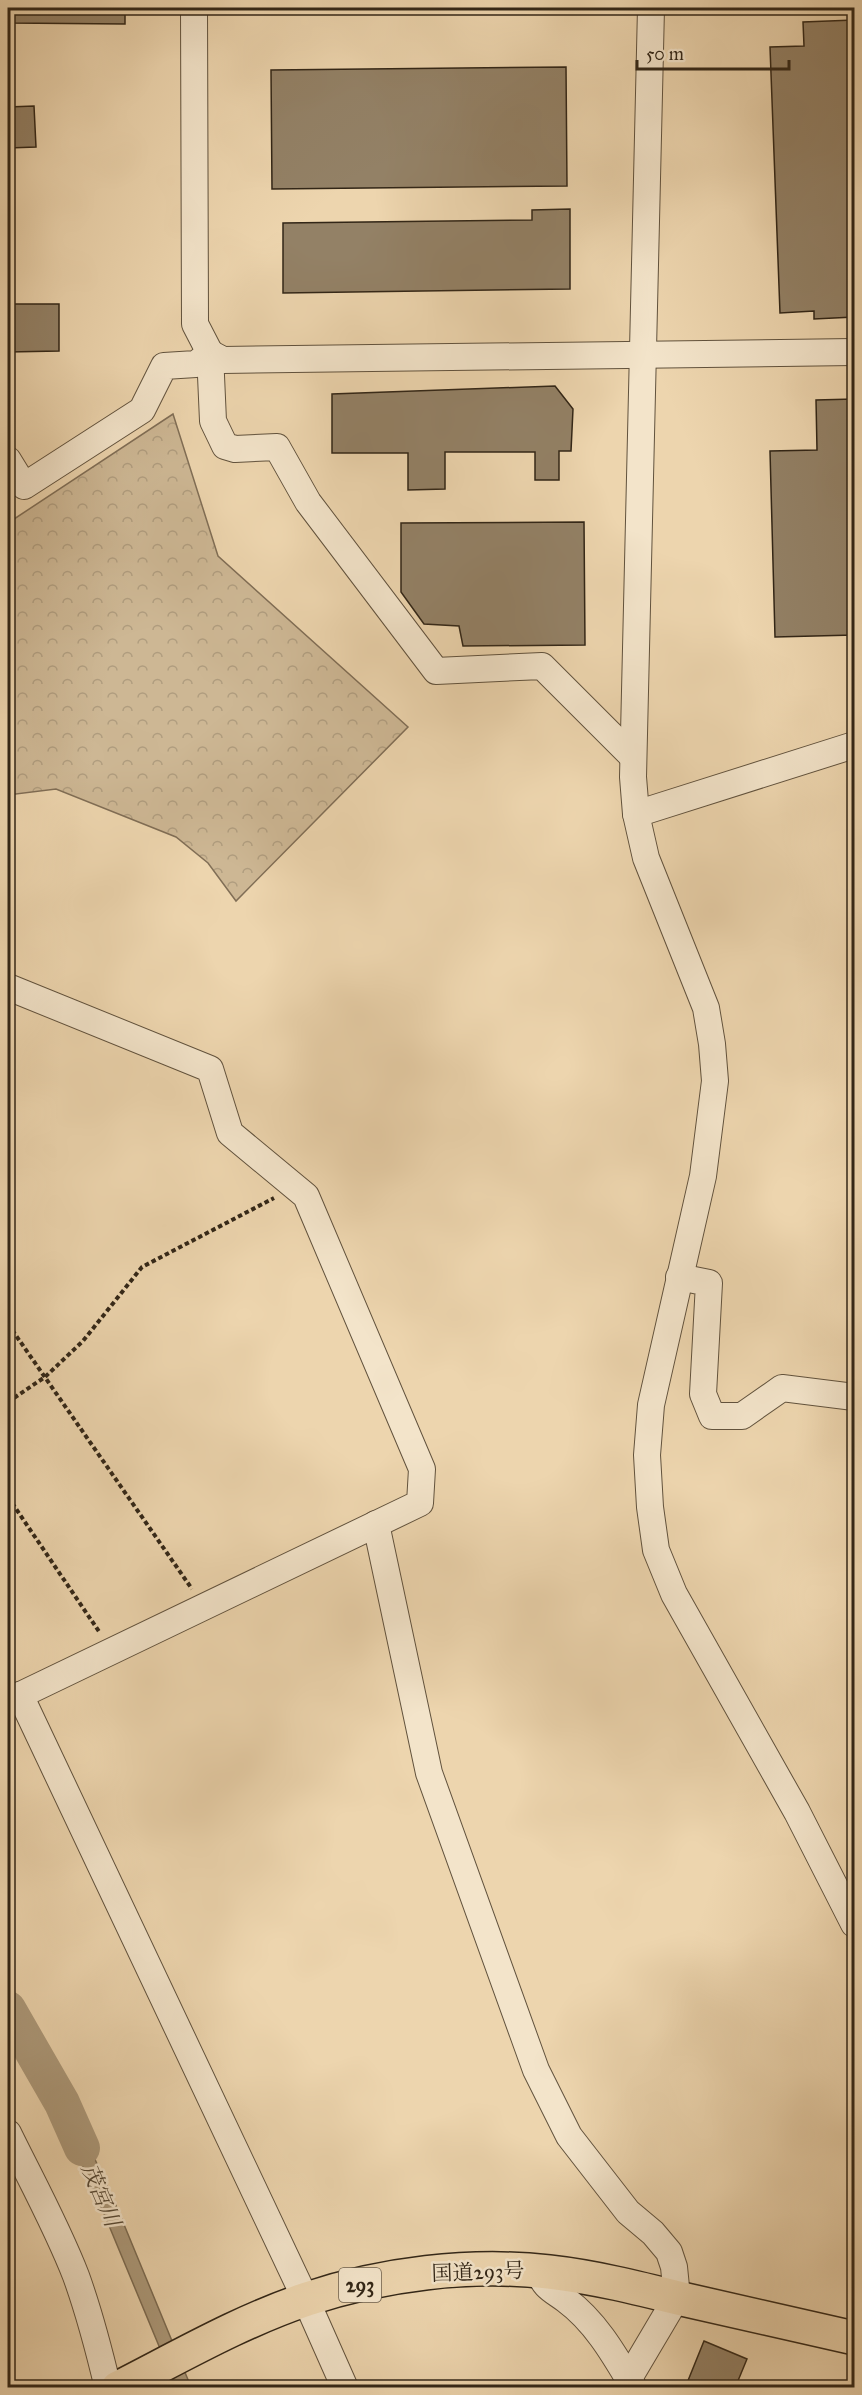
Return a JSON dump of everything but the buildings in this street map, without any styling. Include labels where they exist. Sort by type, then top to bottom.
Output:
[{"type":"highway","name":"国道293号","points":[[118,2386],[235,2329],[306,2300],[384,2280],[486,2269],[554,2272],[677,2297],[855,2338]]},
{"type":"street","points":[[194,8],[195,324],[210,353],[213,421],[225,446],[235,449],[277,447],[308,502],[436,671],[542,666],[633,758]]},
{"type":"street","points":[[651,8],[633,758],[636,814],[646,858],[656,886],[706,1008],[715,1081],[703,1176],[651,1405],[647,1455],[650,1507],[656,1550],[674,1594],[797,1812],[855,1924]]},
{"type":"street","points":[[210,353],[223,360],[855,352]]},
{"type":"street","points":[[8,460],[24,486],[142,410],[164,366],[196,364],[210,353]]},
{"type":"street","points":[[636,814],[855,745]]},
{"type":"street","points":[[8,987],[210,1070],[230,1132],[306,1196],[422,1469],[420,1503],[14,1698],[306,2300],[345,2388]]},
{"type":"street","points":[[679,1277],[709,1283],[703,1394],[712,1416],[742,1416],[782,1388],[855,1397]]},
{"type":"street","points":[[376,1524],[429,1773],[536,2070],[569,2136],[628,2212],[653,2233],[669,2252],[674,2267],[677,2297],[631,2383],[596,2329],[565,2299],[548,2289],[554,2272]]},
{"type":"street","points":[[8,2133],[52,2221],[76,2276],[96,2340],[118,2386]]},
{"type":"path","points":[[8,1402],[45,1377],[83,1341],[142,1267],[296,1187]]},
{"type":"path","points":[[8,1324],[204,1606]]},
{"type":"path","points":[[8,1497],[112,1651]]},
{"type":"green space","points":[[173,414],[218,556],[408,727],[236,901],[208,863],[176,837],[56,789],[8,795],[8,523]]},
{"type":"water","points":[[68,2100],[118,2210],[191,2387],[176,2387],[105,2216],[55,2106]]},
{"type":"waterway","name":"茂宮川","points":[[8,2009],[62,2103],[82,2148]]}]
